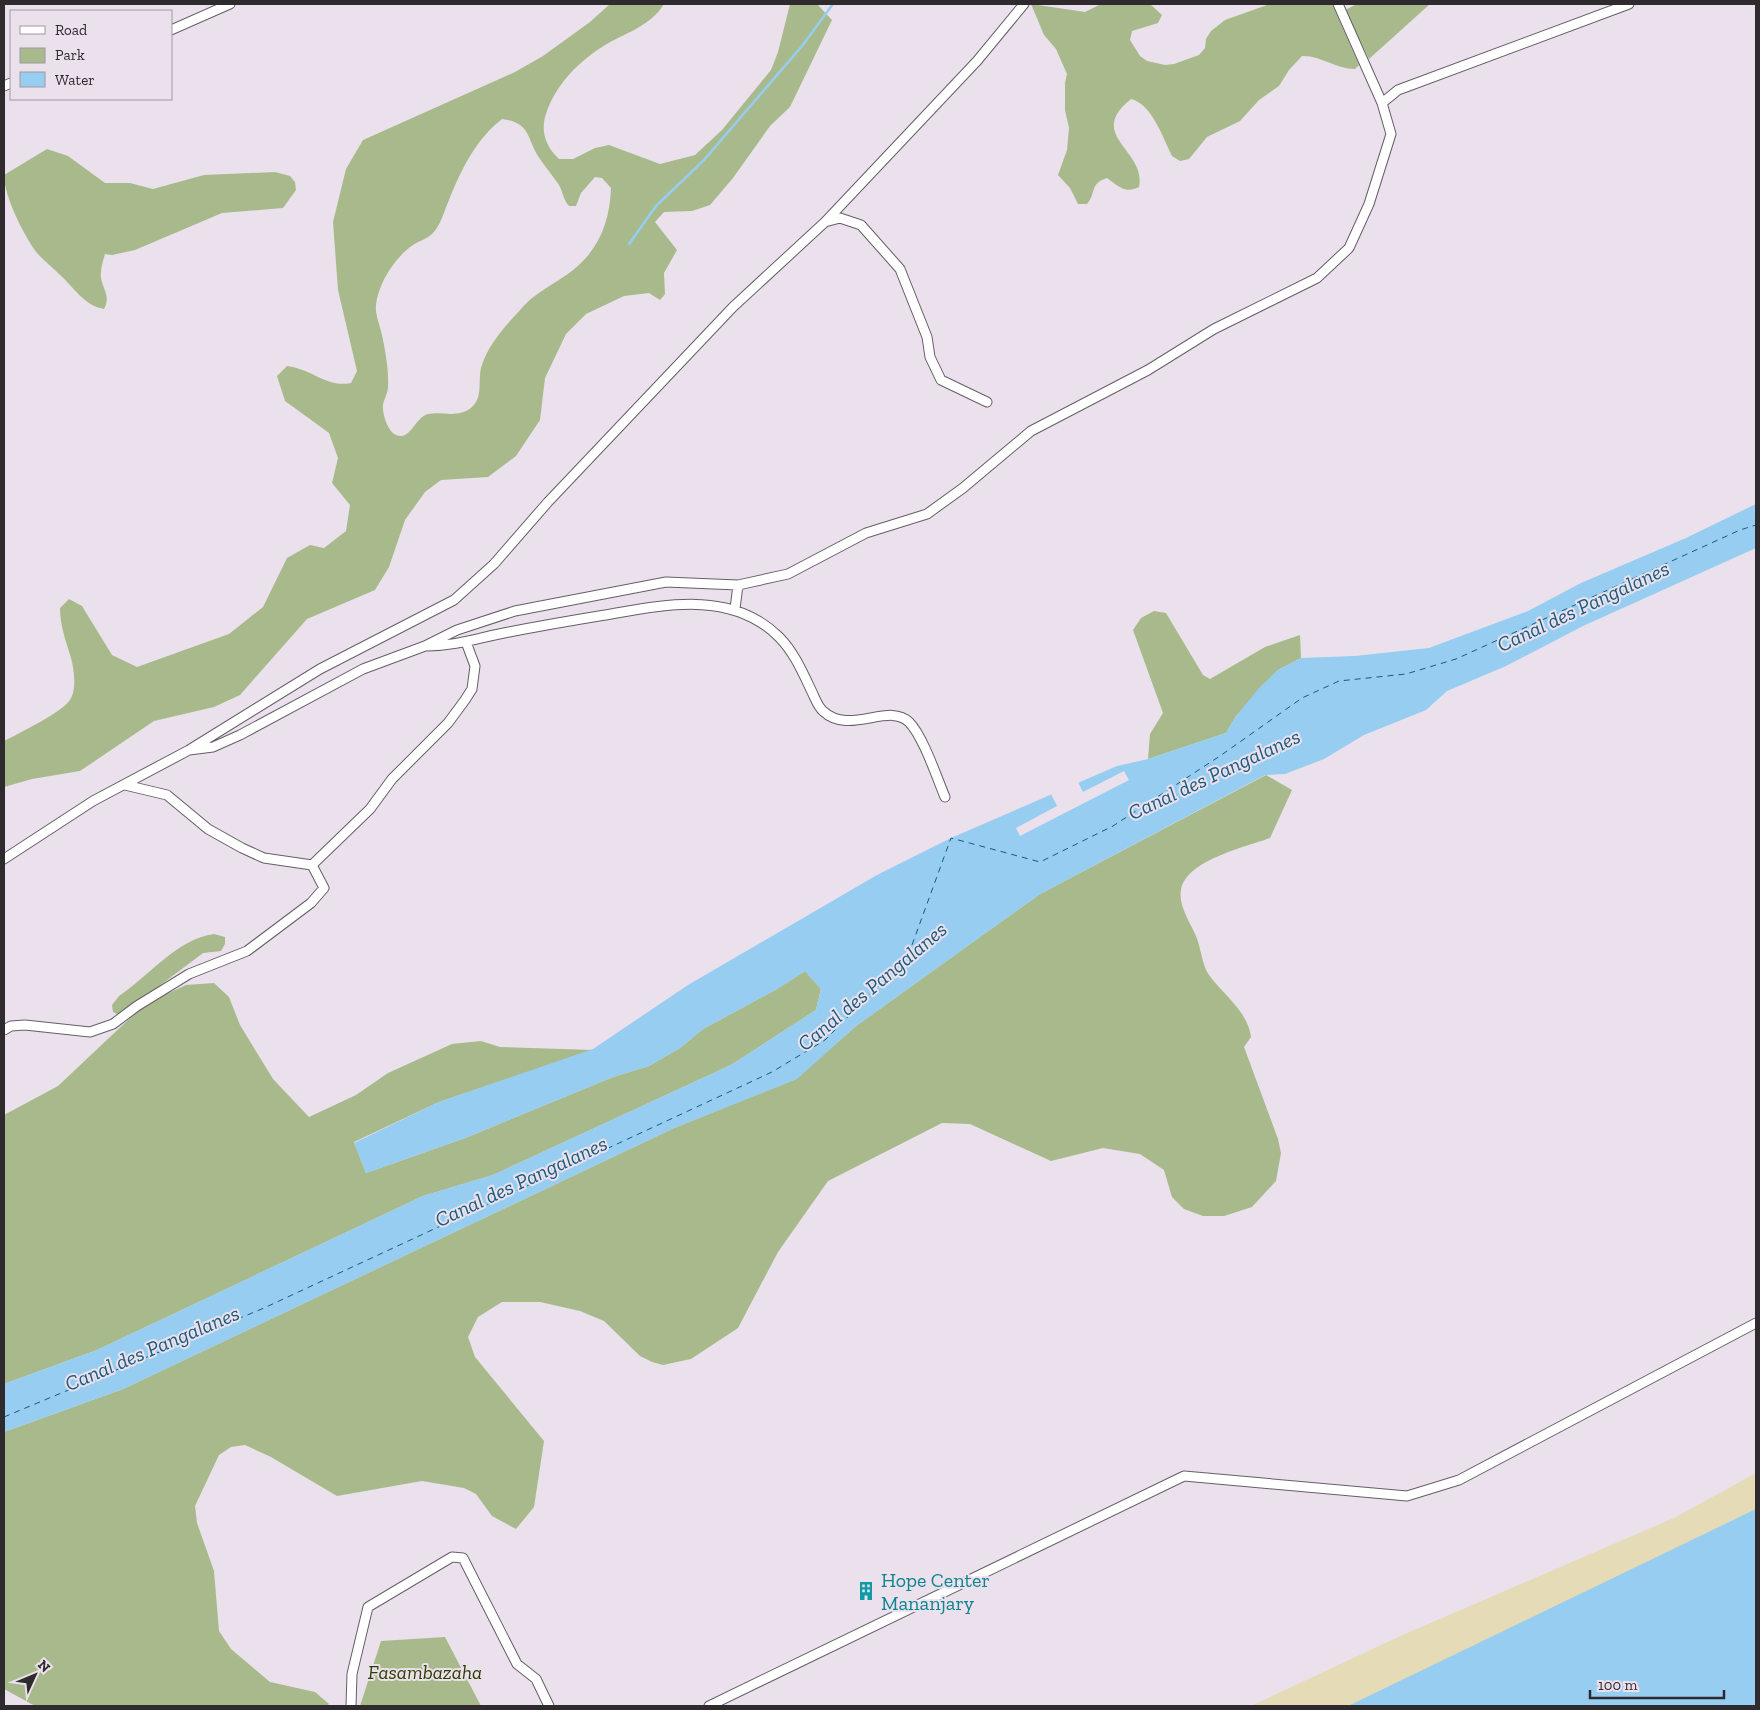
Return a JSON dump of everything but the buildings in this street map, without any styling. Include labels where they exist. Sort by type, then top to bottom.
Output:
[{"type":"street","points":[[172,30],[230,4]]},
{"type":"street","points":[[4,859],[93,801],[189,750],[320,669],[454,600],[494,564],[548,502],[734,307],[825,222],[977,61],[1024,4]]},
{"type":"street","points":[[189,750],[213,747],[240,735],[363,669],[424,646],[457,630],[515,610],[666,582],[711,582],[738,585],[788,574],[866,532],[927,514],[963,488],[1031,431],[1148,370],[1214,329],[1317,278],[1349,248],[1369,204],[1391,134],[1382,102],[1338,4]]},
{"type":"street","points":[[1382,102],[1398,90],[1629,4]]},
{"type":"street","points":[[825,222],[840,218],[862,225],[900,269],[927,337],[930,357],[942,380],[987,402]]},
{"type":"street","points":[[735,609],[738,585]]},
{"type":"street","points":[[424,646],[452,646],[508,632],[671,604],[735,609],[757,620],[779,637],[796,661],[822,711],[834,719],[846,722],[898,715],[909,722],[917,734],[945,797]]},
{"type":"street","points":[[312,865],[370,810],[392,779],[448,723],[465,700],[472,689],[475,666],[466,642]]},
{"type":"street","points":[[126,784],[167,795],[208,829],[264,858],[312,865]]},
{"type":"street","points":[[4,1030],[11,1026],[25,1025],[90,1032],[113,1024],[137,1006],[189,974],[247,951],[311,904],[324,888],[312,865]]},
{"type":"street","points":[[709,1706],[1184,1476],[1407,1496],[1459,1480],[1756,1323]]},
{"type":"street","points":[[351,1706],[352,1674],[368,1607],[452,1557],[463,1558],[517,1664],[536,1679],[549,1706]]},
{"type":"green space","points":[[610,4],[664,4],[644,24],[593,53],[568,76],[555,94],[546,114],[544,120],[545,138],[559,159],[573,159],[595,148],[609,145],[660,164],[695,155],[722,130],[771,70],[778,52],[790,4],[817,4],[832,20],[790,107],[770,126],[733,178],[710,205],[692,211],[664,212],[655,222],[677,250],[664,273],[665,294],[660,300],[649,293],[624,296],[586,314],[566,334],[545,378],[540,420],[516,456],[488,477],[441,480],[425,492],[405,520],[389,567],[375,590],[307,619],[240,695],[214,707],[154,721],[80,771],[32,779],[4,787],[4,741],[65,705],[70,700],[74,691],[73,668],[60,615],[60,608],[69,599],[82,606],[112,655],[137,667],[229,634],[263,607],[287,558],[310,545],[324,548],[346,531],[350,505],[332,483],[338,458],[329,433],[285,401],[277,376],[287,366],[327,381],[342,384],[351,383],[357,371],[338,290],[333,222],[346,169],[363,140],[515,72],[543,56],[590,22]],"holes":[[[502,119],[512,121],[524,128],[542,162],[559,185],[569,206],[576,206],[581,193],[595,177],[602,178],[611,188],[609,209],[604,228],[594,247],[581,263],[528,302],[498,336],[481,368],[478,399],[472,407],[467,411],[456,414],[428,414],[423,416],[405,435],[396,435],[388,427],[383,409],[388,389],[388,380],[385,352],[376,311],[380,288],[388,272],[400,256],[435,230],[464,166],[484,136]]]},
{"type":"green space","points":[[1031,4],[1085,12],[1101,4],[1150,4],[1162,15],[1158,23],[1132,31],[1130,40],[1140,56],[1147,61],[1165,65],[1174,64],[1199,55],[1205,48],[1206,39],[1211,31],[1225,20],[1270,4],[1332,4],[1359,65],[1355,69],[1341,67],[1309,56],[1302,56],[1289,70],[1279,86],[1259,100],[1240,121],[1207,137],[1189,159],[1180,161],[1172,156],[1151,114],[1145,107],[1131,99],[1118,112],[1114,123],[1115,133],[1135,163],[1139,174],[1139,187],[1130,190],[1126,189],[1107,178],[1101,180],[1095,186],[1087,204],[1078,204],[1070,188],[1058,175],[1067,150],[1069,128],[1065,110],[1067,74],[1056,49],[1044,35]]},
{"type":"green space","points":[[1357,4],[1430,4],[1369,59],[1345,10]]},
{"type":"green space","points":[[47,149],[68,156],[105,183],[130,183],[153,189],[204,175],[275,172],[290,176],[295,182],[296,190],[283,208],[222,213],[135,250],[112,255],[105,254],[101,275],[107,297],[104,309],[84,300],[42,259],[26,237],[7,194],[4,175]]},
{"type":"green space","points":[[1154,611],[1166,613],[1203,675],[1210,679],[1265,647],[1300,635],[1301,658],[1278,670],[1236,716],[1226,733],[1148,759],[1150,734],[1163,713],[1133,630],[1141,618]]},
{"type":"green space","points":[[1266,775],[1292,790],[1270,838],[1233,850],[1205,863],[1194,870],[1185,880],[1181,890],[1181,902],[1196,936],[1207,971],[1240,1012],[1249,1028],[1251,1037],[1244,1047],[1278,1139],[1281,1153],[1276,1181],[1252,1207],[1224,1216],[1203,1216],[1184,1209],[1172,1197],[1164,1170],[1140,1154],[1103,1148],[1051,1161],[970,1124],[942,1123],[828,1181],[778,1252],[738,1328],[691,1359],[663,1365],[652,1362],[640,1356],[604,1321],[580,1311],[540,1302],[502,1302],[478,1317],[468,1337],[475,1357],[544,1441],[534,1507],[516,1529],[492,1516],[476,1494],[464,1488],[422,1481],[337,1496],[271,1457],[245,1445],[231,1447],[219,1455],[195,1506],[197,1523],[214,1571],[219,1631],[231,1649],[270,1682],[315,1692],[329,1704],[326,1706],[35,1706],[4,1689],[4,1432],[123,1389],[674,1128],[796,1079],[856,1026],[1040,894]]},
{"type":"green space","points":[[214,934],[225,937],[225,944],[221,951],[203,953],[122,1014],[119,1015],[113,1012],[112,1005],[119,996],[164,959],[188,943]]},
{"type":"green space","points":[[805,971],[821,989],[816,1010],[731,1065],[493,1175],[423,1196],[97,1350],[4,1384],[4,1115],[58,1086],[145,1004],[186,985],[214,983],[229,997],[240,1025],[273,1079],[309,1117],[356,1095],[388,1073],[452,1044],[481,1041],[500,1047],[593,1050],[439,1102],[354,1142],[366,1173],[465,1138],[613,1077],[649,1066],[680,1048],[703,1029],[777,989]]},
{"type":"green space","name":"Fasambazaha","points":[[445,1637],[481,1706],[360,1706],[381,1641]]},
{"type":"sand","points":[[1756,1473],[1756,1549],[1421,1706],[1251,1706],[1396,1638],[1676,1517]]},
{"type":"water","name":"Canal des Pangalanes","points":[[1756,504],[1756,548],[1583,626],[1506,666],[1447,691],[1426,710],[1364,735],[1324,759],[1285,774],[1265,775],[1040,894],[856,1026],[797,1079],[674,1128],[123,1389],[4,1432],[4,1384],[97,1350],[423,1196],[493,1175],[731,1065],[816,1010],[821,989],[805,971],[777,989],[703,1029],[680,1048],[649,1066],[613,1077],[465,1138],[366,1173],[354,1143],[439,1102],[593,1049],[688,985],[877,875],[951,838],[1117,766],[1148,759],[1226,733],[1236,716],[1260,687],[1278,670],[1301,658],[1355,656],[1429,648],[1528,611],[1581,583],[1686,538]]},
{"type":"water","points":[[1756,1509],[1756,1706],[1348,1706]]},
{"type":"pier","points":[[1124,771],[1129,780],[1020,836],[1016,828],[1057,806],[1050,792],[1077,780],[1083,792]]},
{"type":"waterway","points":[[629,244],[656,206],[704,160],[802,46],[833,4]]},
{"type":"ferry route","points":[[4,1417],[264,1308],[772,1072],[825,1040],[908,956],[951,838],[1040,862],[1113,826],[1220,756],[1302,698],[1339,681],[1406,674],[1456,659],[1740,530],[1756,525]]},
{"type":"place","name":"Hope Center Mananjary","points":[[866,1591]]}]
